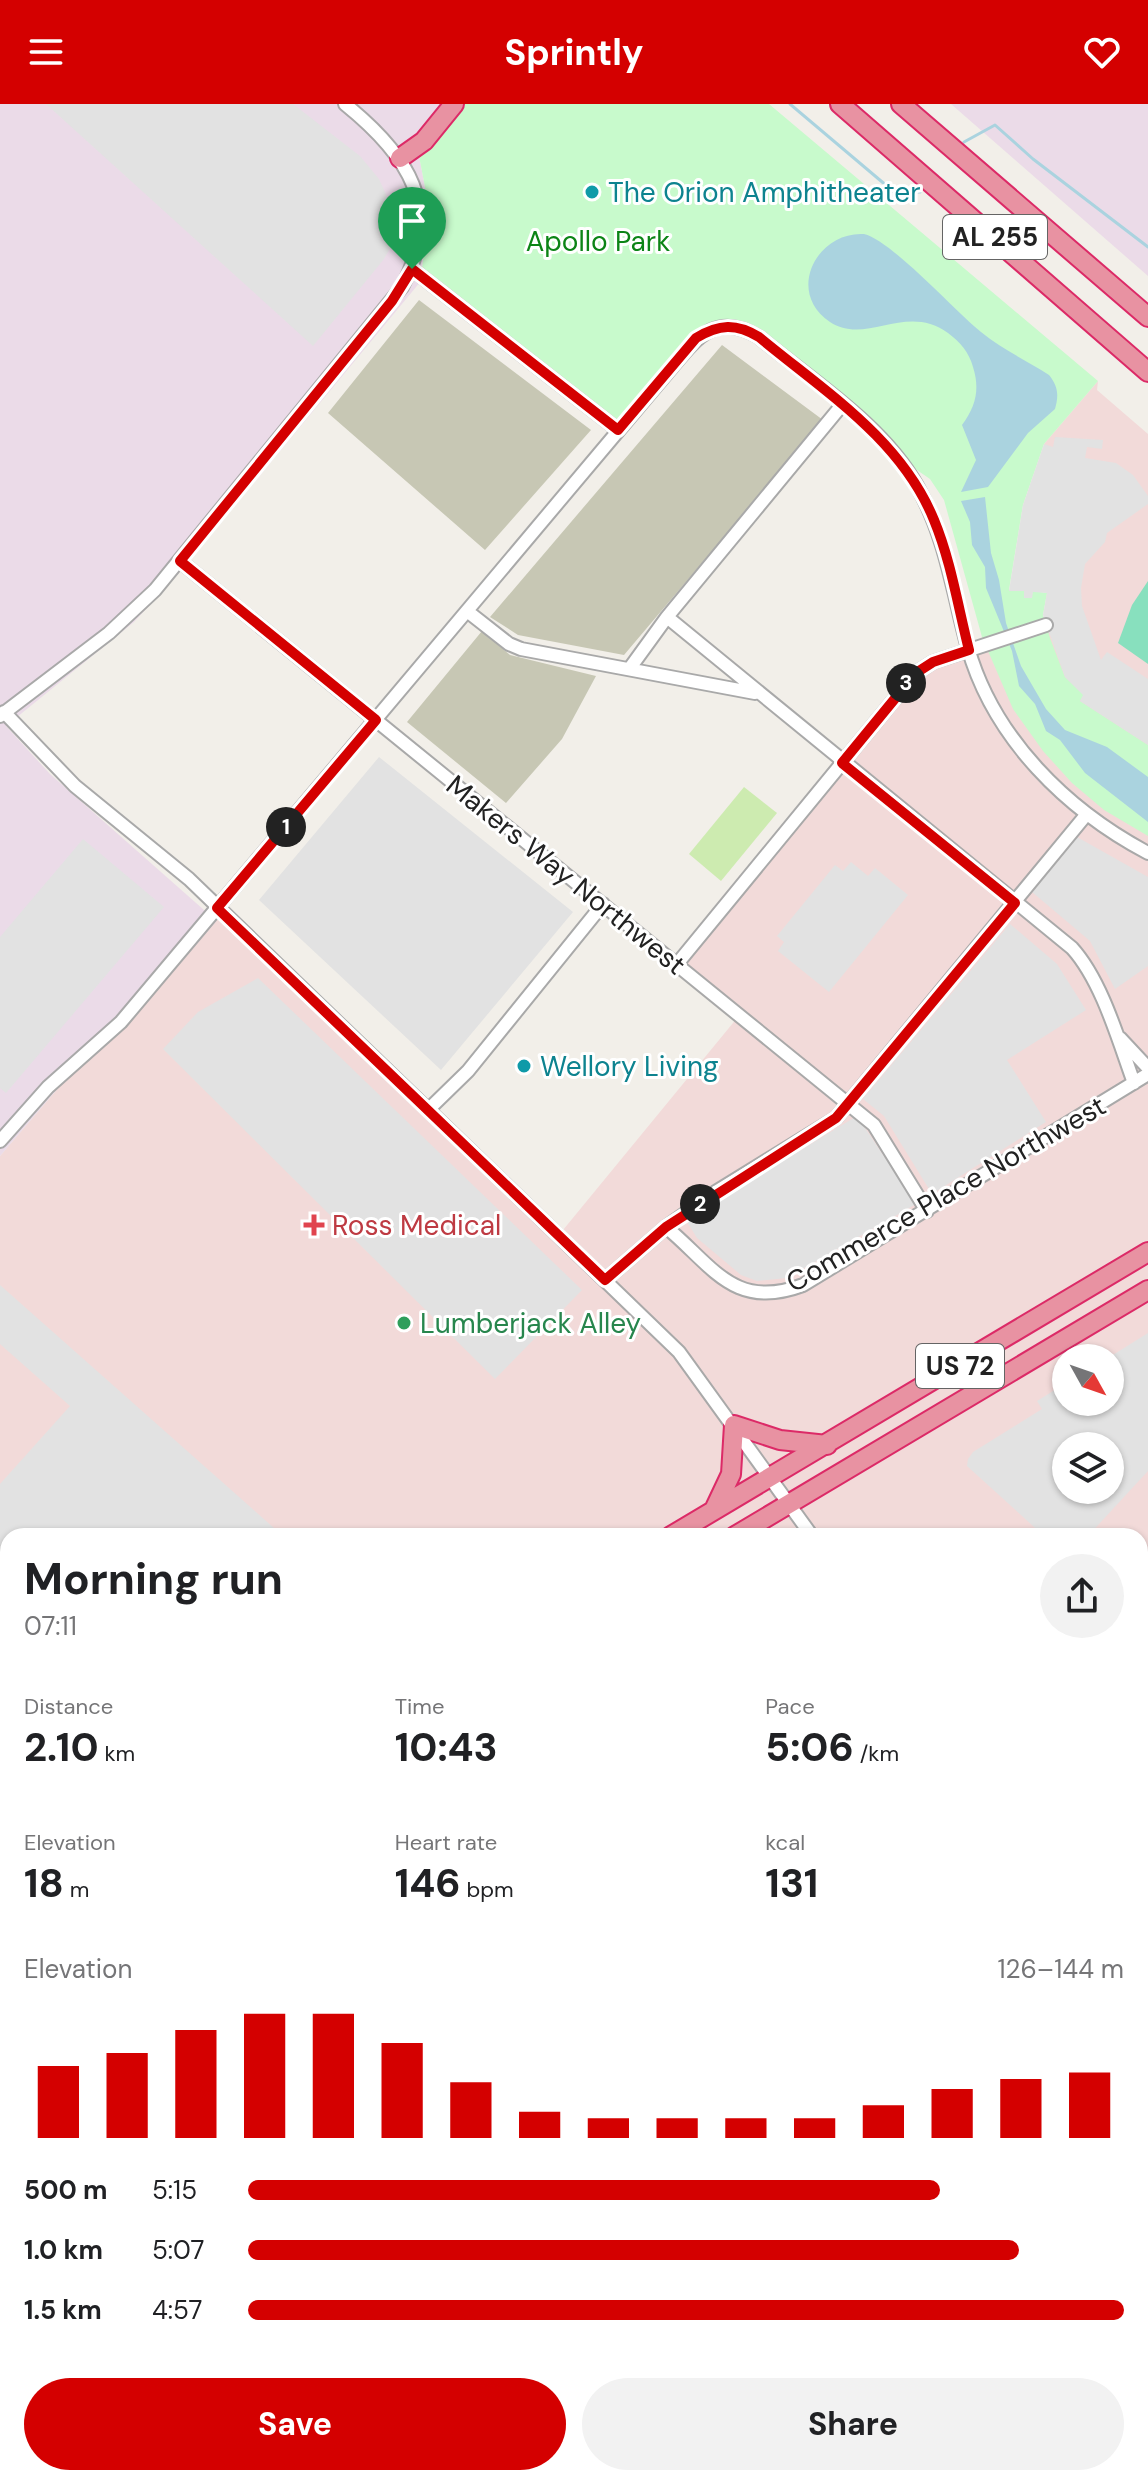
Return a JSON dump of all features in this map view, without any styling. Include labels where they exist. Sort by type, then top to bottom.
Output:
[{"type":"highway","points":[[400,158],[424,141],[454,104]]},
{"type":"highway","name":"AL 255","points":[[840,104],[1148,372]]},
{"type":"highway","name":"AL 255","points":[[901,104],[1148,317]]},
{"type":"highway","name":"US 72","points":[[685,1528],[1148,1252]]},
{"type":"highway","name":"US 72","points":[[749,1528],[1148,1290]]},
{"type":"highway","points":[[713,1512],[731,1474],[734,1425],[780,1440],[827,1445]]},
{"type":"street","points":[[345,104],[384,137],[413,182],[421,221],[412,269],[392,301],[180,561],[109,633],[2,714],[75,786],[189,879],[679,1352],[806,1528]]},
{"type":"street","points":[[412,269],[618,430]]},
{"type":"street","points":[[0,1141],[48,1087],[121,1022],[696,338],[711,329],[728,326],[745,329],[759,337],[842,405],[895,455],[925,502],[943,546],[969,650],[1015,740],[1051,783],[1086,815],[1148,853]]},
{"type":"street","points":[[630,668],[667,617],[842,405]]},
{"type":"street","name":"Makers Way Northwest","points":[[180,561],[874,1125],[927,1211]]},
{"type":"street","points":[[467,611],[509,644],[521,649],[758,694]]},
{"type":"street","points":[[667,617],[1078,955],[1118,1035],[1134,1083]]},
{"type":"street","points":[[677,964],[916,673],[933,662],[1046,625]]},
{"type":"street","points":[[605,1280],[666,1227],[836,1118],[1086,815]]},
{"type":"street","points":[[429,1109],[468,1071],[603,904]]},
{"type":"street","points":[[1118,1035],[1147,1074]]},
{"type":"street","name":"Commerce Place Northwest","points":[[666,1227],[720,1277],[740,1290],[763,1295],[803,1285],[1147,1074]]},
{"type":"shaded area","points":[[0,104],[463,104],[419,156],[429,208],[422,269],[426,275],[179,573],[134,622],[6,726],[50,774],[204,910],[219,918],[122,1031],[66,1079],[0,1156]]},
{"type":"shaded area","points":[[46,104],[293,104],[360,156],[379,179],[389,201],[394,241],[384,259],[313,346]]},
{"type":"shaded area","points":[[951,104],[1148,104],[1148,276]]},
{"type":"shaded area","points":[[419,300],[591,430],[485,550],[328,413]]},
{"type":"shaded area","points":[[722,345],[823,420],[624,655],[518,635],[490,617]]},
{"type":"shaded area","points":[[1098,381],[1097,390],[1148,434],[1148,1528],[0,1528],[0,1156],[66,1079],[122,1031],[219,918],[554,1241],[742,1012],[683,962],[924,672],[1047,629],[1044,444]]},
{"type":"shaded area","points":[[1055,437],[1103,440],[1102,449],[1087,447],[1085,458],[1116,463],[1133,475],[1148,496],[1148,504],[1107,533],[1105,542],[1085,564],[1081,588],[1082,606],[1101,660],[1107,652],[1148,679],[1148,745],[1080,701],[1083,695],[1065,677],[1043,615],[1047,593],[1033,592],[1032,598],[1024,598],[1024,591],[1009,591],[1023,505],[1044,444],[1053,447]]},
{"type":"shaded area","points":[[482,631],[510,655],[596,676],[562,739],[506,803],[407,722]]},
{"type":"shaded area","points":[[379,757],[573,912],[441,1070],[259,900]]},
{"type":"shaded area","points":[[1077,837],[1148,877],[1148,966],[1115,989],[1090,941],[1032,892]]},
{"type":"shaded area","points":[[83,839],[164,907],[6,1093],[0,1088],[0,937]]},
{"type":"shaded area","points":[[851,862],[868,876],[875,868],[908,895],[829,992],[778,951],[784,942],[777,936],[835,865],[843,871]]},
{"type":"shaded area","points":[[1010,924],[1057,964],[1086,1010],[1007,1060],[1046,1122],[932,1194],[884,1116],[863,1099]]},
{"type":"shaded area","points":[[258,978],[582,1290],[495,1379],[163,1049],[198,1012]]},
{"type":"shaded area","points":[[857,1116],[916,1204],[787,1278],[757,1281],[741,1275],[697,1238],[686,1220]]},
{"type":"shaded area","points":[[0,1285],[274,1528],[0,1528],[0,1484],[70,1406],[0,1344]]},
{"type":"shaded area","points":[[1148,1333],[1148,1471],[1124,1497],[1124,1432],[1052,1432],[1052,1504],[1118,1504],[1095,1528],[1035,1528],[967,1466],[973,1452],[1042,1409],[1037,1401],[1052,1392],[1052,1416],[1124,1416],[1124,1348]]},
{"type":"green space","name":"Apollo Park","points":[[463,104],[769,104],[1098,381],[1044,444],[1023,505],[1009,590],[1024,591],[1024,597],[1032,591],[1047,593],[1043,615],[1050,638],[1065,677],[1084,695],[1080,701],[1148,745],[1148,836],[1104,810],[1072,783],[1043,751],[1013,709],[982,637],[944,500],[930,479],[895,455],[759,337],[711,329],[618,430],[422,269],[429,208],[419,156]]},
{"type":"green space","points":[[1148,581],[1148,664],[1118,643],[1132,605]]},
{"type":"green space","points":[[744,787],[777,813],[721,881],[689,854]]},
{"type":"water","points":[[864,234],[876,239],[906,262],[981,332],[1049,375],[1056,387],[1055,409],[1028,433],[988,487],[961,492],[976,460],[962,425],[971,411],[976,390],[971,362],[960,344],[948,333],[917,322],[844,328],[830,322],[817,309],[810,295],[812,266],[821,253],[833,242]]},
{"type":"water","points":[[985,497],[991,553],[1006,623],[1021,666],[1046,709],[1065,730],[1107,747],[1148,777],[1148,822],[1085,773],[1060,740],[1046,731],[1035,704],[1019,686],[1012,651],[986,588],[985,567],[972,545],[970,522],[961,501]]},
{"type":"waterway","points":[[790,104],[894,192],[920,192]]},
{"type":"waterway","points":[[964,142],[995,125],[1033,159],[1148,247]]},
{"type":"place","name":"The Orion Amphitheater","points":[[592,192]]},
{"type":"place","name":"Wellory Living","points":[[524,1066]]},
{"type":"place","name":"Ross Medical","points":[[314,1225]]},
{"type":"place","name":"Lumberjack Alley","points":[[404,1323]]},
{"type":"route","points":[[412,269],[618,430],[696,338],[711,329],[728,326],[745,329],[759,337],[870,428],[907,470],[934,520],[943,546],[969,650],[933,662],[916,673],[842,763],[1015,903],[864,1089],[836,1118],[717,1191],[666,1227],[605,1280],[257,943],[217,908],[376,720],[180,561],[392,301],[412,269]]}]
